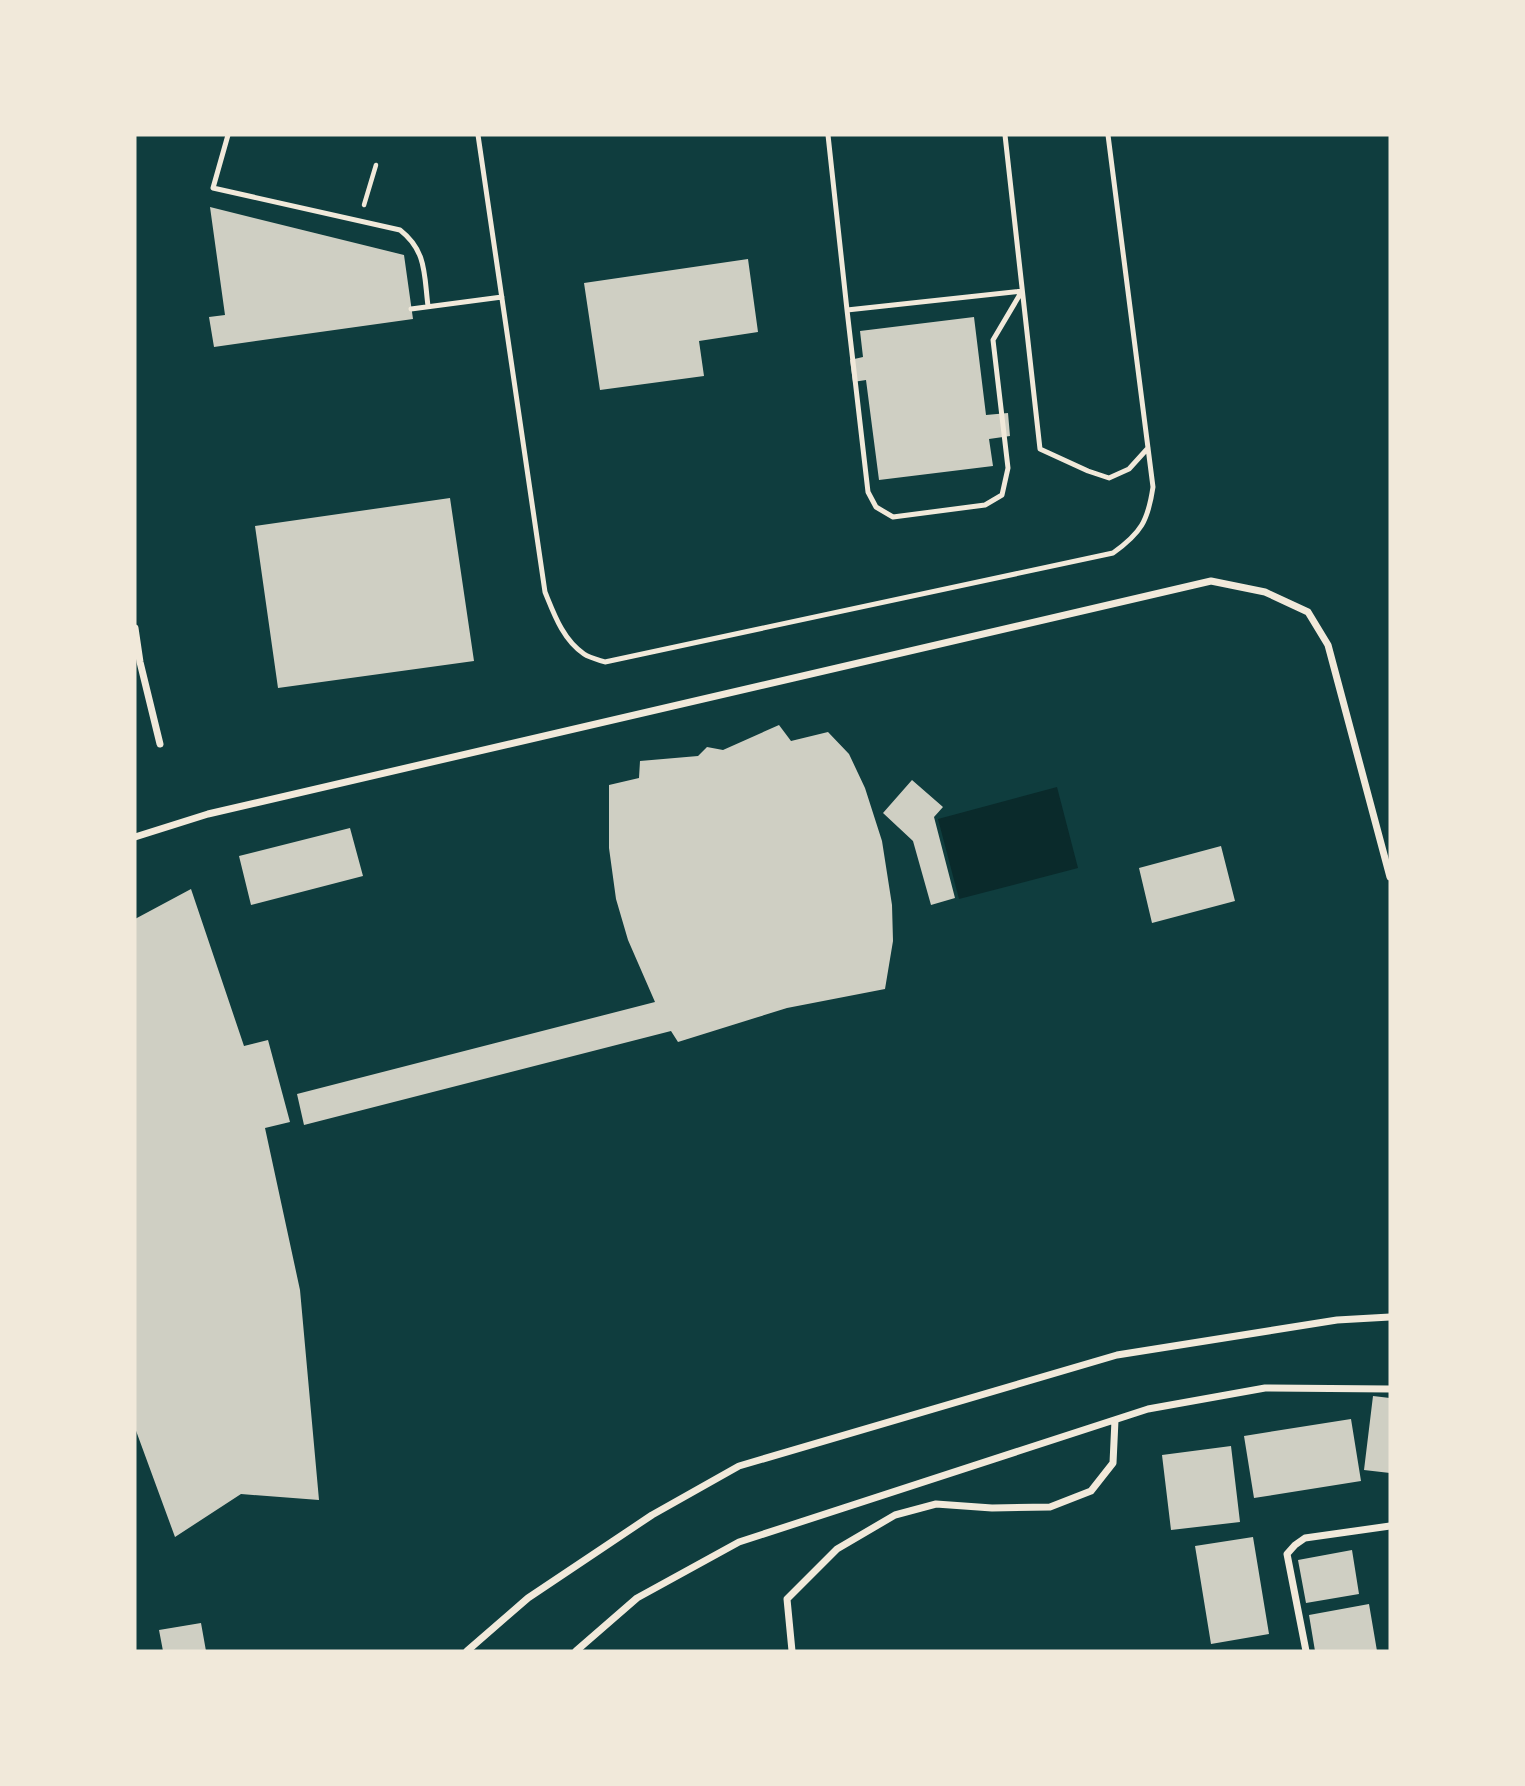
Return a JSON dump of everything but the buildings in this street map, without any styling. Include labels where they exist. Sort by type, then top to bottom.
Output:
[{"type":"street","points":[[135,837],[208,814],[1211,581],[1265,592],[1308,612],[1328,645],[1390,877]]},
{"type":"street","points":[[135,628],[137,663],[160,744]]},
{"type":"street","points":[[467,1651],[528,1598],[652,1515],[739,1466],[1117,1355],[1337,1320],[1390,1317]]},
{"type":"street","points":[[576,1651],[637,1598],[739,1542],[1148,1409],[1265,1388],[1390,1389]]},
{"type":"street","points":[[792,1651],[787,1598],[837,1549],[895,1515],[936,1504],[992,1508],[1050,1507],[1091,1490],[1113,1463],[1115,1420]]},
{"type":"street","points":[[1306,1651],[1287,1554],[1305,1538],[1390,1526]]},
{"type":"lane","points":[[228,135],[214,188],[400,230],[412,239],[422,255],[428,306]]},
{"type":"lane","points":[[478,135],[545,592],[554,616],[566,636],[584,654],[605,662],[1113,553],[1140,530],[1150,512],[1153,486],[1108,135]]},
{"type":"lane","points":[[828,135],[868,492],[876,507],[893,517],[985,505],[1002,495],[1008,468],[993,340],[1023,291]]},
{"type":"lane","points":[[1005,135],[1040,449],[1109,478],[1129,469],[1148,447]]},
{"type":"lane","points":[[847,310],[1023,291]]},
{"type":"lane","points":[[411,309],[502,297]]},
{"type":"path","points":[[359,220],[376,165]]},
{"type":"water","points":[[1057,787],[1078,868],[959,899],[938,819]]}]
